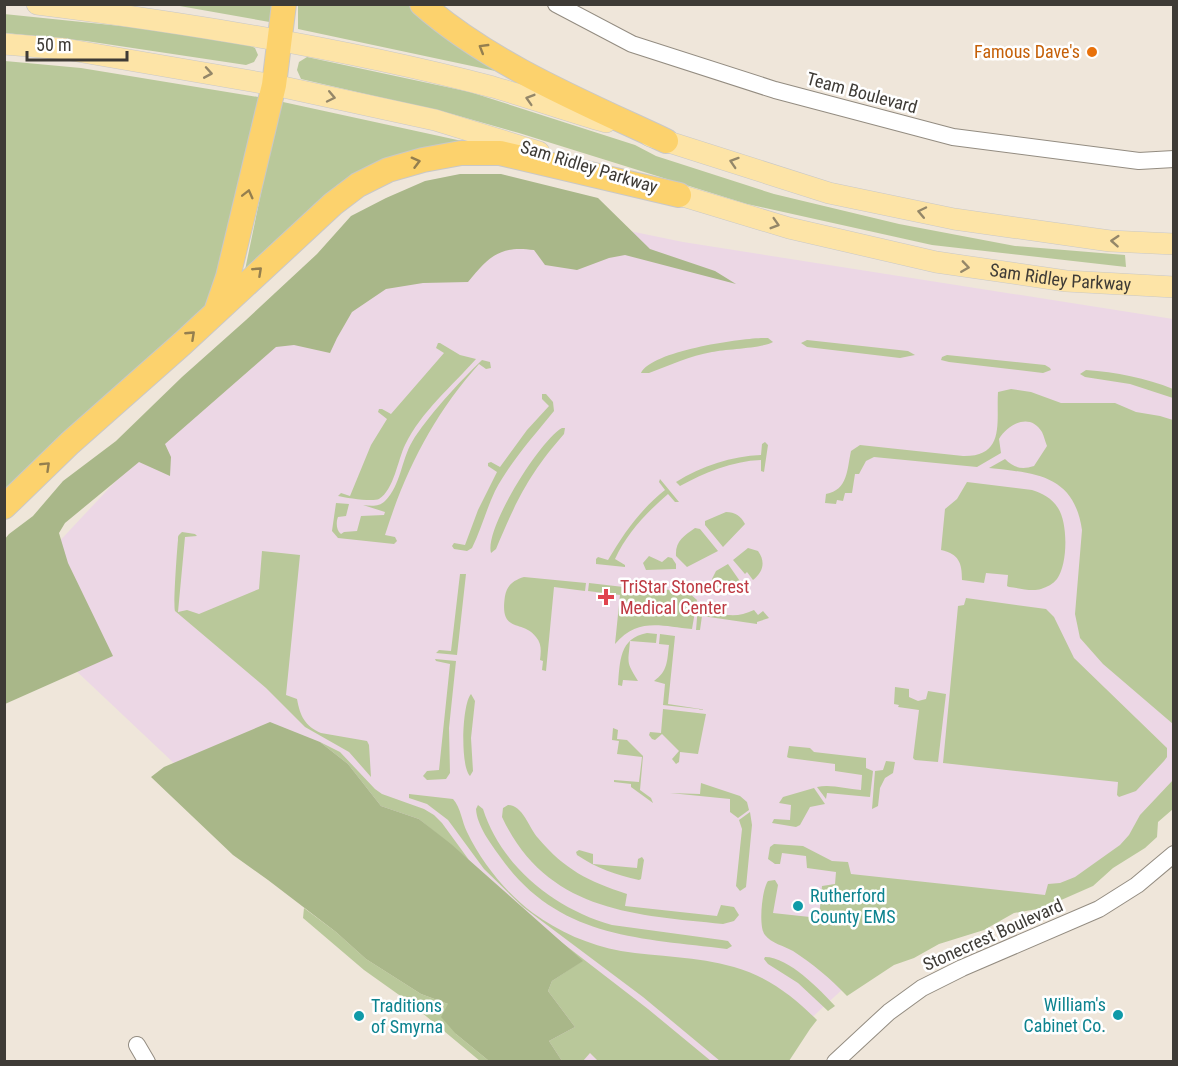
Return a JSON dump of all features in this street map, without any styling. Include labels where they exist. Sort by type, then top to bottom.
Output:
[{"type":"highway","points":[[216,312],[228,277],[274,85],[284,4]]},
{"type":"highway","points":[[422,4],[460,34],[547,86],[666,141]]},
{"type":"highway","points":[[4,507],[70,443],[324,212],[358,185],[388,170],[423,160],[461,153],[500,153],[679,195]]},
{"type":"main road","points":[[37,4],[134,16],[398,64],[488,86],[829,193],[954,219],[1110,241],[1173,244]]},
{"type":"main road","name":"Sam Ridley Parkway","points":[[4,44],[65,49],[274,85],[435,120],[789,228],[936,262],[1066,281],[1173,287]]},
{"type":"street","name":"Team Boulevard","points":[[556,4],[632,44],[775,90],[953,137],[1139,161],[1173,159]]},
{"type":"street","name":"Stonecrest Boulevard","points":[[835,1062],[889,1012],[922,988],[962,968],[1099,909],[1137,885],[1173,854]]},
{"type":"street","points":[[137,1045],[147,1062]]},
{"type":"shaded area","name":"TriStar StoneCrest Medical Center","points":[[474,199],[683,242],[1173,319],[1173,797],[1121,856],[1055,895],[858,975],[793,1035],[771,1061],[525,1061],[196,784],[35,632],[40,562],[350,239]]},
{"type":"green space","points":[[174,5],[277,5],[275,23]]},
{"type":"green space","points":[[298,5],[411,5],[500,72],[298,29]]},
{"type":"green space","points":[[4,14],[150,29],[247,44],[255,48],[258,55],[254,62],[246,65],[86,41],[5,33]]},
{"type":"green space","points":[[307,57],[470,92],[635,145],[656,156],[774,194],[899,224],[1015,246],[1125,255],[1126,267],[932,245],[747,204],[452,114],[301,79],[297,70],[299,62]]},
{"type":"green space","points":[[5,61],[81,68],[264,98],[213,299],[5,499]]},
{"type":"green space","points":[[283,102],[462,141],[464,144],[404,162],[245,270],[279,106]]},
{"type":"green space","points":[[460,174],[501,174],[598,198],[650,249],[715,271],[736,284],[625,255],[609,258],[577,270],[545,265],[534,250],[512,249],[503,251],[489,260],[468,282],[423,283],[386,289],[352,312],[330,353],[294,345],[276,347],[165,444],[171,457],[170,476],[139,462],[65,523],[59,533],[68,563],[113,656],[5,704],[4,540],[9,534],[33,516],[63,481],[116,441],[182,377],[317,254],[351,216],[425,181]]},
{"type":"green space","points":[[768,338],[773,342],[762,346],[704,354],[649,373],[641,373],[648,365],[677,353],[715,344]]},
{"type":"green space","points":[[807,340],[908,351],[915,355],[900,358],[807,347],[801,343]]},
{"type":"green space","points":[[438,343],[460,355],[476,359],[419,421],[402,451],[392,482],[384,495],[379,499],[371,500],[338,496],[341,493],[350,496],[371,445],[387,419],[378,412],[379,409],[391,414],[444,353],[436,348]]},
{"type":"green space","points":[[947,355],[1045,365],[1051,370],[1043,373],[941,360]]},
{"type":"green space","points":[[482,360],[490,362],[491,368],[486,369],[479,364],[463,383],[435,423],[412,466],[385,535],[395,537],[397,541],[394,544],[338,538],[332,531],[336,503],[349,504],[346,516],[337,519],[337,528],[341,534],[357,531],[361,516],[384,515],[385,512],[363,505],[380,504],[390,495],[398,480],[408,449],[418,432],[444,400]]},
{"type":"green space","points":[[1086,370],[1120,374],[1152,382],[1173,389],[1173,398],[1130,384],[1085,377],[1080,374]]},
{"type":"green space","points":[[1011,389],[1031,392],[1061,403],[1115,403],[1136,412],[1173,420],[1173,724],[1103,664],[1080,638],[1075,614],[1082,530],[1078,512],[1071,498],[1050,480],[1037,475],[989,468],[1005,459],[1018,467],[1034,466],[1047,446],[1037,426],[1025,421],[1013,425],[999,439],[1001,453],[977,467],[874,457],[866,461],[859,474],[855,474],[852,493],[845,493],[843,501],[837,500],[836,504],[825,503],[826,494],[833,492],[843,483],[851,451],[860,445],[963,456],[977,455],[986,450],[996,435],[998,392]]},
{"type":"green space","points":[[542,394],[546,394],[553,402],[554,411],[501,480],[472,548],[467,551],[454,549],[452,546],[454,543],[465,545],[478,510],[497,472],[488,466],[488,463],[491,462],[500,467],[527,430],[549,406],[542,399]]},
{"type":"green space","points":[[562,428],[565,428],[564,434],[532,475],[510,516],[496,549],[491,553],[491,541],[496,525],[516,486],[541,449]]},
{"type":"green space","points":[[765,442],[768,445],[764,472],[761,471],[761,460],[750,461],[719,469],[680,486],[676,482],[717,463],[739,457],[761,455],[762,444]]},
{"type":"green space","points":[[660,479],[679,502],[675,502],[668,494],[638,524],[615,559],[625,567],[596,564],[598,557],[608,560],[633,522],[665,490],[659,482]]},
{"type":"green space","points":[[967,482],[1032,490],[1046,496],[1056,504],[1064,523],[1065,554],[1061,572],[1054,582],[1034,590],[1007,586],[1008,575],[986,573],[984,583],[962,580],[961,569],[956,557],[941,550],[945,509],[957,499]]},
{"type":"green space","points":[[726,512],[737,515],[745,524],[723,547],[705,525],[705,521]]},
{"type":"green space","points":[[695,528],[700,529],[718,551],[687,567],[676,556],[677,546],[681,539]]},
{"type":"green space","points":[[182,532],[197,536],[185,537],[178,612],[187,610],[199,614],[259,589],[262,551],[300,555],[286,695],[297,699],[304,720],[315,730],[367,741],[371,777],[349,752],[305,727],[266,688],[175,611],[178,537]]},
{"type":"green space","points":[[748,548],[758,551],[763,563],[759,574],[753,580],[733,560]]},
{"type":"green space","points":[[649,556],[662,562],[668,557],[672,558],[676,569],[646,570],[643,563]]},
{"type":"green space","points":[[728,564],[744,587],[733,594],[720,590],[712,579],[716,571]]},
{"type":"green space","points":[[460,574],[466,574],[457,655],[436,653],[439,650],[451,651]]},
{"type":"green space","points":[[524,577],[586,583],[585,591],[554,587],[546,671],[542,670],[543,661],[540,660],[540,645],[536,637],[525,628],[513,624],[505,616],[507,589],[514,581]]},
{"type":"green space","points":[[589,583],[641,589],[678,590],[689,593],[697,600],[692,629],[650,625],[632,630],[615,644],[620,595],[588,591]]},
{"type":"green space","points":[[966,598],[1046,609],[1054,617],[1074,658],[1167,748],[1167,757],[1136,791],[1119,797],[1117,795],[1118,782],[943,763],[958,606],[964,605]]},
{"type":"green space","points":[[700,602],[726,615],[739,615],[754,610],[758,615],[763,611],[769,618],[757,624],[702,616],[700,630],[696,630]]},
{"type":"green space","points":[[647,633],[657,634],[656,643],[630,641]]},
{"type":"green space","points":[[660,634],[675,636],[668,704],[707,710],[663,705],[665,684],[654,681],[664,669],[669,645],[659,644]]},
{"type":"green space","points":[[630,641],[629,662],[638,681],[623,680],[622,686],[618,685],[621,660]]},
{"type":"green space","points":[[435,659],[456,661],[449,728],[450,773],[446,779],[427,780],[423,776],[427,771],[439,770],[450,664]]},
{"type":"green space","points":[[895,687],[909,689],[909,697],[918,701],[926,699],[928,691],[946,694],[938,762],[913,758],[919,710],[898,707],[899,705],[894,704]]},
{"type":"green space","points":[[471,694],[475,701],[471,738],[473,771],[470,776],[465,760],[463,735],[466,710]]},
{"type":"green space","points":[[663,709],[706,714],[698,754],[680,752],[679,762],[676,764],[672,759],[679,751],[662,734],[655,740],[652,739],[650,732],[661,733]]},
{"type":"green space","points":[[270,722],[320,742],[348,764],[381,806],[419,819],[451,844],[583,961],[552,981],[548,991],[575,1027],[549,1041],[562,1061],[489,1061],[456,1034],[441,1017],[448,1004],[421,994],[366,959],[336,932],[233,855],[151,777],[164,767]]},
{"type":"green space","points":[[613,728],[618,730],[617,739],[627,740],[643,756],[640,790],[651,798],[653,803],[631,787],[631,784],[614,782],[614,780],[639,782],[642,757],[617,754],[619,741],[612,740]]},
{"type":"green space","points":[[320,742],[340,752],[382,794],[424,809],[434,815],[469,860],[419,819],[381,806],[348,764]]},
{"type":"green space","points":[[789,746],[810,748],[814,752],[866,758],[866,768],[873,771],[870,797],[827,793],[826,799],[817,787],[833,786],[861,790],[862,775],[835,771],[835,764],[789,758],[787,757]]},
{"type":"green space","points":[[886,761],[895,762],[893,773],[885,778],[880,788],[878,806],[872,809],[875,771],[883,770]]},
{"type":"green space","points":[[1173,780],[1173,809],[1158,822],[1157,837],[1145,848],[1113,868],[1093,886],[1043,908],[1014,913],[984,930],[939,944],[914,958],[894,965],[847,996],[814,966],[793,951],[771,940],[763,931],[762,908],[768,881],[775,880],[778,885],[773,913],[819,918],[822,886],[835,884],[836,872],[807,868],[806,856],[782,853],[780,864],[775,864],[768,859],[770,847],[774,844],[803,846],[832,861],[848,862],[851,874],[1045,895],[1048,884],[1060,883],[1075,877],[1120,845],[1129,835],[1140,815]]},
{"type":"green space","points":[[701,783],[740,796],[747,802],[749,810],[738,818],[730,812],[730,799],[670,793],[700,794]]},
{"type":"green space","points":[[814,788],[825,804],[810,807],[800,825],[796,827],[772,823],[774,819],[790,820],[791,805],[779,803],[783,797]]},
{"type":"green space","points":[[409,794],[453,799],[473,844],[487,866],[513,896],[553,926],[575,937],[621,951],[720,963],[746,971],[779,988],[817,1020],[789,1061],[720,1061],[643,997],[523,907],[484,869],[448,820],[427,804],[409,798]]},
{"type":"green space","points":[[478,805],[483,809],[491,830],[517,867],[551,896],[570,908],[612,925],[728,941],[732,946],[727,949],[631,936],[574,919],[548,904],[523,884],[501,858],[479,822],[476,809]]},
{"type":"green space","points":[[508,805],[522,813],[538,838],[568,866],[589,879],[627,894],[625,906],[717,916],[721,905],[734,907],[739,915],[734,921],[723,924],[656,917],[595,902],[567,890],[542,872],[520,848],[502,817],[503,808]]},
{"type":"green space","points":[[750,812],[752,825],[746,887],[740,891],[736,886],[742,829],[739,820]]},
{"type":"green space","points":[[579,850],[593,854],[593,864],[637,868],[638,859],[642,857],[644,860],[641,879],[622,876],[599,867],[584,860],[577,855],[576,852]]},
{"type":"green space","points":[[304,908],[366,959],[421,994],[448,1004],[456,1034],[489,1061],[480,1061],[409,1002],[364,970],[303,918]]},
{"type":"green space","points":[[556,938],[711,1061],[598,1061],[590,1053],[583,1061],[562,1061],[549,1041],[575,1027],[548,991],[552,981],[582,961]]},
{"type":"green space","points":[[765,957],[774,958],[794,968],[813,983],[835,1006],[828,1011],[798,983],[768,964]]},
{"type":"place","name":"Famous Dave's","points":[[1092,52]]},
{"type":"place","name":"TriStar StoneCrest Medical Center","points":[[606,597]]},
{"type":"place","name":"Rutherford County EMS","points":[[798,906]]},
{"type":"place","name":"William's Cabinet Co.","points":[[1118,1015]]},
{"type":"place","name":"Traditions of Smyrna","points":[[359,1016]]}]
